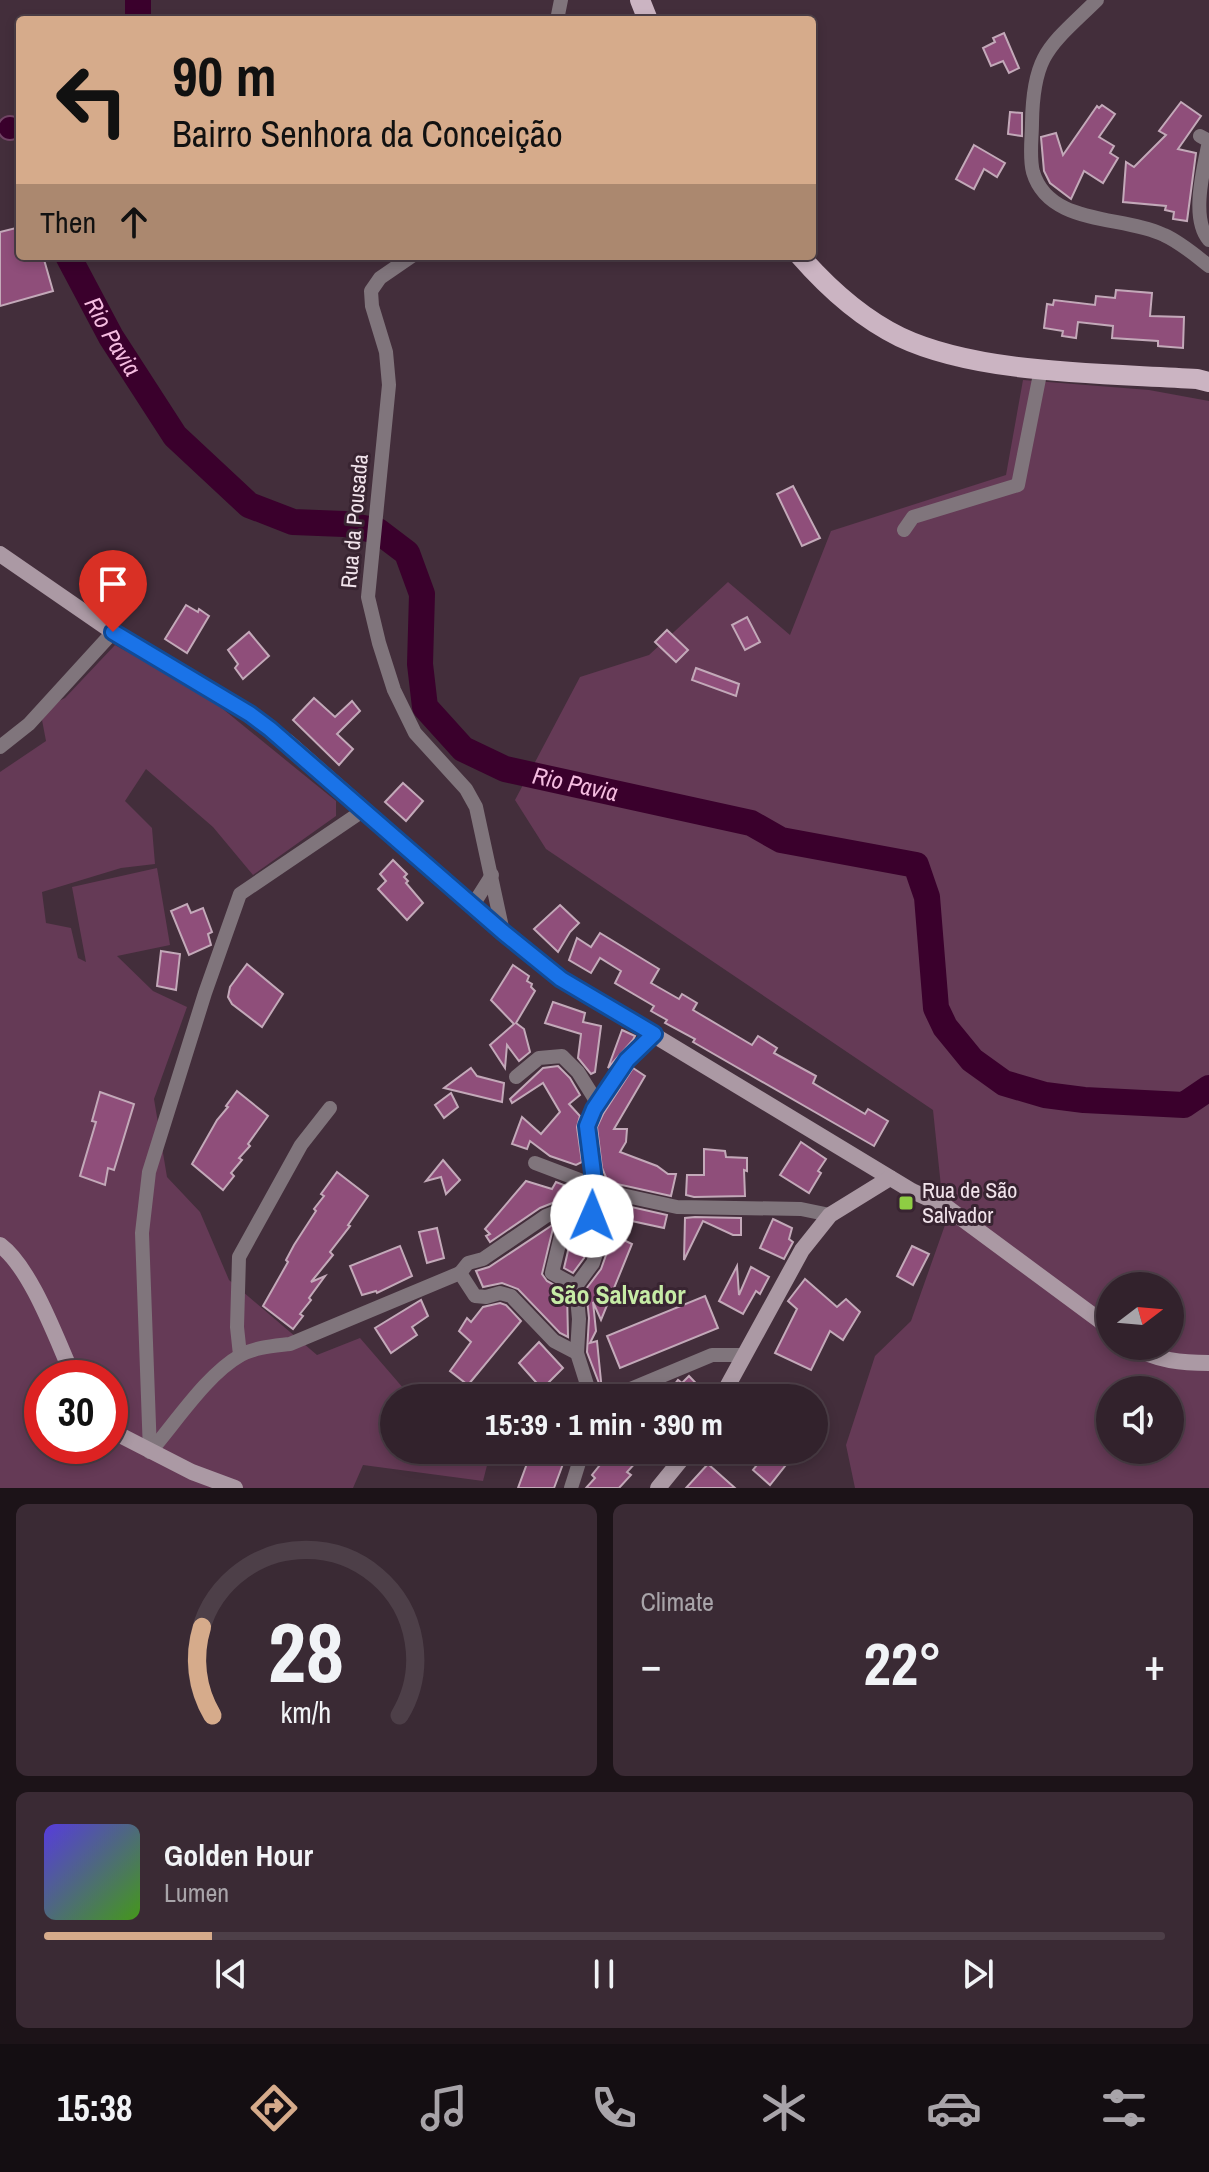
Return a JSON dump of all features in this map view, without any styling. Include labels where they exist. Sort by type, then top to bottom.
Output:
[{"type":"main road","points":[[804,260],[824,283],[864,316],[900,337],[946,352],[1041,369],[1209,382]]},
{"type":"street","points":[[1097,0],[1061,32],[1038,67],[1033,91],[1032,169],[1039,186],[1052,201],[1067,209],[1162,234],[1209,266]]},
{"type":"street","points":[[1200,136],[1209,141],[1202,181],[1200,228],[1209,240]]},
{"type":"street","name":"Rua da Pousada","points":[[406,260],[380,278],[371,291],[372,306],[386,352],[389,385],[368,597],[394,690],[415,733],[466,789],[476,807],[503,932]]},
{"type":"street","points":[[904,530],[913,517],[1018,485],[1041,369]]},
{"type":"street","points":[[0,554],[113,632],[250,714],[289,743],[503,932],[561,979],[890,1178],[945,1206],[1096,1318]]},
{"type":"street","points":[[0,747],[29,724],[113,632]]},
{"type":"street","points":[[150,1452],[142,1233],[149,1172],[205,993],[240,894],[364,810]]},
{"type":"street","points":[[473,905],[492,875]]},
{"type":"street","points":[[587,1384],[577,1353],[579,1319],[576,1286],[593,1263],[600,1241],[591,1235],[593,1191],[587,1126],[627,1060],[654,1034]]},
{"type":"street","points":[[516,1077],[539,1058],[562,1056],[578,1072],[598,1104]]},
{"type":"street","points":[[240,1355],[237,1327],[239,1257],[301,1145],[330,1108]]},
{"type":"street","points":[[535,1163],[593,1191],[677,1207],[801,1209],[830,1215]]},
{"type":"street","points":[[728,1384],[802,1250],[830,1215],[890,1178]]},
{"type":"street","points":[[150,1452],[211,1380],[240,1355],[260,1348],[290,1344],[460,1273],[468,1263],[483,1259],[534,1223],[593,1191]]},
{"type":"street","points":[[568,1207],[552,1273],[576,1286]]},
{"type":"street","points":[[0,1245],[30,1282],[66,1360]]},
{"type":"street","points":[[460,1273],[475,1296],[500,1293],[511,1296],[554,1341],[577,1353]]},
{"type":"street","points":[[643,1384],[712,1355],[744,1355]]},
{"type":"street","points":[[1172,1360],[1209,1363]]},
{"type":"street","points":[[128,1440],[192,1472],[235,1488]]},
{"type":"street","points":[[571,1488],[579,1464]]},
{"type":"street","points":[[658,1488],[678,1464]]},
{"type":"shaded area","points":[[15,117],[16,138],[1,137],[1,119]]},
{"type":"shaded area","points":[[1023,380],[1149,390],[1209,401],[1209,1488],[855,1488],[846,1445],[875,1356],[911,1321],[945,1225],[933,1110],[546,849],[515,800],[580,677],[649,655],[728,582],[790,635],[831,531],[1006,475]]},
{"type":"shaded area","points":[[115,645],[207,696],[336,801],[336,816],[253,875],[213,827],[146,769],[125,801],[152,828],[155,864],[121,868],[42,892],[46,923],[71,928],[78,958],[86,962],[72,887],[157,868],[170,945],[117,956],[153,991],[187,1007],[154,1099],[167,1177],[200,1212],[229,1280],[317,1355],[360,1338],[400,1384],[380,1384],[380,1464],[487,1464],[483,1481],[363,1465],[353,1488],[0,1488],[0,772],[46,741],[42,720],[55,703],[65,698]]},
{"type":"building","points":[[1004,33],[1019,68],[1009,73],[1003,61],[991,66],[983,48]]},
{"type":"building","points":[[1181,102],[1201,116],[1178,149],[1196,153],[1187,221],[1173,219],[1174,212],[1165,210],[1166,206],[1123,202],[1126,162],[1134,167],[1166,135],[1159,131]]},
{"type":"building","points":[[1102,105],[1115,114],[1099,137],[1114,146],[1110,153],[1118,158],[1103,183],[1084,171],[1071,199],[1050,183],[1044,171],[1041,137],[1056,133],[1063,155],[1097,106]]},
{"type":"building","points":[[1010,112],[1022,113],[1022,136],[1008,134]]},
{"type":"building","points":[[974,145],[1005,163],[997,177],[984,169],[974,189],[956,179]]},
{"type":"building","points":[[16,228],[16,260],[44,260],[53,291],[0,306],[0,232]]},
{"type":"building","points":[[1116,290],[1152,293],[1150,316],[1184,317],[1183,348],[1158,346],[1158,341],[1112,338],[1113,326],[1078,322],[1076,338],[1062,336],[1063,331],[1044,328],[1047,304],[1053,305],[1054,300],[1095,305],[1096,296],[1115,298]]},
{"type":"building","points":[[793,486],[820,538],[802,546],[777,494]]},
{"type":"building","points":[[186,605],[209,616],[187,653],[165,639]]},
{"type":"building","points":[[747,617],[760,642],[745,650],[732,625]]},
{"type":"building","points":[[667,630],[688,650],[676,662],[655,642]]},
{"type":"building","points":[[249,632],[269,656],[243,679],[235,668],[238,664],[228,650]]},
{"type":"building","points":[[696,668],[739,684],[736,696],[692,680]]},
{"type":"building","points":[[314,698],[335,717],[352,701],[360,711],[337,734],[353,749],[339,765],[293,720]]},
{"type":"building","points":[[403,783],[423,801],[406,821],[385,802]]},
{"type":"building","points":[[393,860],[407,874],[404,877],[408,881],[406,883],[423,903],[407,920],[378,889],[386,881],[380,874]]},
{"type":"building","points":[[187,904],[191,913],[203,908],[212,932],[208,934],[211,945],[189,955],[171,911]]},
{"type":"building","points":[[560,905],[579,923],[558,952],[534,929]]},
{"type":"building","points":[[600,933],[659,969],[651,983],[679,999],[682,994],[697,1003],[693,1010],[752,1045],[758,1036],[777,1048],[774,1053],[816,1076],[813,1083],[865,1114],[868,1109],[888,1121],[874,1146],[665,1023],[667,1020],[651,1011],[654,1006],[615,983],[621,971],[600,958],[591,973],[569,960],[577,938],[591,947]]},
{"type":"building","points":[[161,951],[180,954],[176,990],[157,986]]},
{"type":"building","points":[[247,964],[283,994],[262,1027],[232,1004],[228,997],[230,987]]},
{"type":"building","points":[[513,965],[529,976],[527,981],[535,991],[516,1023],[524,1029],[530,1052],[519,1061],[507,1045],[505,1068],[490,1045],[514,1024],[491,1000]]},
{"type":"building","points":[[553,1002],[585,1013],[583,1022],[601,1026],[595,1072],[591,1074],[578,1058],[581,1034],[545,1023]]},
{"type":"building","points":[[622,1030],[635,1036],[608,1068]]},
{"type":"building","points":[[558,1066],[580,1095],[569,1104],[580,1116],[577,1127],[582,1162],[576,1165],[550,1156],[530,1141],[527,1149],[512,1144],[522,1117],[541,1134],[560,1112],[543,1083],[512,1103],[510,1099],[543,1068]]},
{"type":"building","points":[[471,1068],[477,1076],[504,1083],[502,1102],[444,1088]]},
{"type":"building","points":[[633,1068],[645,1076],[614,1129],[627,1129],[626,1142],[620,1152],[657,1166],[668,1174],[676,1174],[671,1196],[608,1182],[602,1168],[597,1127]]},
{"type":"building","points":[[237,1091],[268,1116],[239,1158],[242,1160],[231,1173],[234,1176],[223,1190],[192,1164]]},
{"type":"building","points":[[100,1092],[134,1104],[114,1170],[108,1168],[105,1185],[80,1176],[96,1122],[92,1121]]},
{"type":"building","points":[[451,1093],[458,1107],[444,1118],[435,1105]]},
{"type":"building","points":[[801,1142],[826,1159],[809,1193],[780,1175]]},
{"type":"building","points":[[704,1149],[725,1151],[726,1157],[747,1158],[745,1196],[686,1195],[687,1175],[704,1175]]},
{"type":"building","points":[[443,1160],[460,1180],[446,1194],[441,1177],[426,1181]]},
{"type":"building","points":[[337,1172],[368,1196],[330,1252],[333,1255],[311,1282],[325,1276],[293,1329],[263,1306],[294,1245],[324,1196],[321,1194]]},
{"type":"building","points":[[526,1181],[552,1189],[556,1182],[564,1185],[560,1200],[540,1208],[490,1242],[486,1236],[490,1234],[485,1229]]},
{"type":"building","points":[[609,1202],[667,1215],[664,1228],[604,1215]]},
{"type":"building","points":[[576,1217],[582,1220],[582,1239],[588,1245],[584,1258],[573,1273],[564,1268]]},
{"type":"building","points":[[685,1218],[741,1218],[741,1235],[733,1235],[703,1221],[684,1260]]},
{"type":"building","points":[[773,1219],[792,1228],[789,1239],[793,1242],[784,1259],[760,1248]]},
{"type":"building","points":[[554,1224],[542,1274],[547,1281],[567,1292],[568,1337],[560,1333],[518,1289],[502,1283],[483,1287],[476,1271],[489,1267]]},
{"type":"building","points":[[437,1228],[444,1258],[427,1263],[419,1232]]},
{"type":"building","points":[[601,1229],[632,1244],[601,1320],[593,1302],[596,1331],[590,1343],[597,1341],[599,1384],[587,1352],[589,1318],[586,1289],[601,1269],[610,1244],[609,1237]]},
{"type":"building","points":[[400,1246],[412,1276],[377,1293],[362,1295],[350,1266]]},
{"type":"building","points":[[912,1246],[929,1254],[913,1285],[897,1276]]},
{"type":"building","points":[[737,1266],[739,1295],[751,1267],[769,1277],[760,1294],[756,1291],[743,1314],[719,1301]]},
{"type":"building","points":[[805,1279],[837,1307],[846,1299],[860,1312],[843,1340],[830,1331],[811,1370],[775,1353],[797,1309],[788,1301]]},
{"type":"building","points":[[705,1296],[718,1328],[620,1368],[607,1336]]},
{"type":"building","points":[[421,1300],[428,1316],[412,1327],[417,1335],[391,1353],[375,1328]]},
{"type":"building","points":[[500,1303],[506,1305],[521,1321],[467,1384],[450,1371],[471,1342],[459,1331],[467,1318],[471,1322],[483,1307]]},
{"type":"building","points":[[539,1342],[563,1368],[547,1384],[538,1384],[519,1363]]},
{"type":"building","points":[[689,1376],[697,1384],[675,1384],[678,1380],[682,1383]]},
{"type":"building","points":[[527,1464],[563,1464],[554,1488],[518,1488]]},
{"type":"building","points":[[601,1464],[634,1464],[627,1472],[631,1475],[619,1488],[586,1488],[595,1478],[592,1475]]},
{"type":"building","points":[[708,1464],[735,1488],[686,1488]]},
{"type":"building","points":[[758,1464],[785,1466],[770,1485],[753,1470]]},
{"type":"waterway","name":"Rio Pavia","points":[[138,0],[138,16]]},
{"type":"waterway","name":"Rio Pavia","points":[[70,260],[111,337],[175,436],[249,505],[293,522],[344,524],[378,531],[407,553],[422,594],[420,664],[425,707],[463,749],[505,769],[751,823],[781,840],[916,865],[927,897],[936,1008],[945,1027],[972,1060],[1004,1083],[1045,1095],[1084,1100],[1184,1105],[1209,1088]]},
{"type":"place","name":"Rua de São Salvador","points":[[906,1203]]},
{"type":"district","name":"São Salvador","points":[[618,1295]]},
{"type":"route","points":[[113,632],[250,714],[289,743],[503,932],[561,979],[654,1034],[627,1060],[594,1109],[587,1126],[593,1173],[592,1216]]}]
